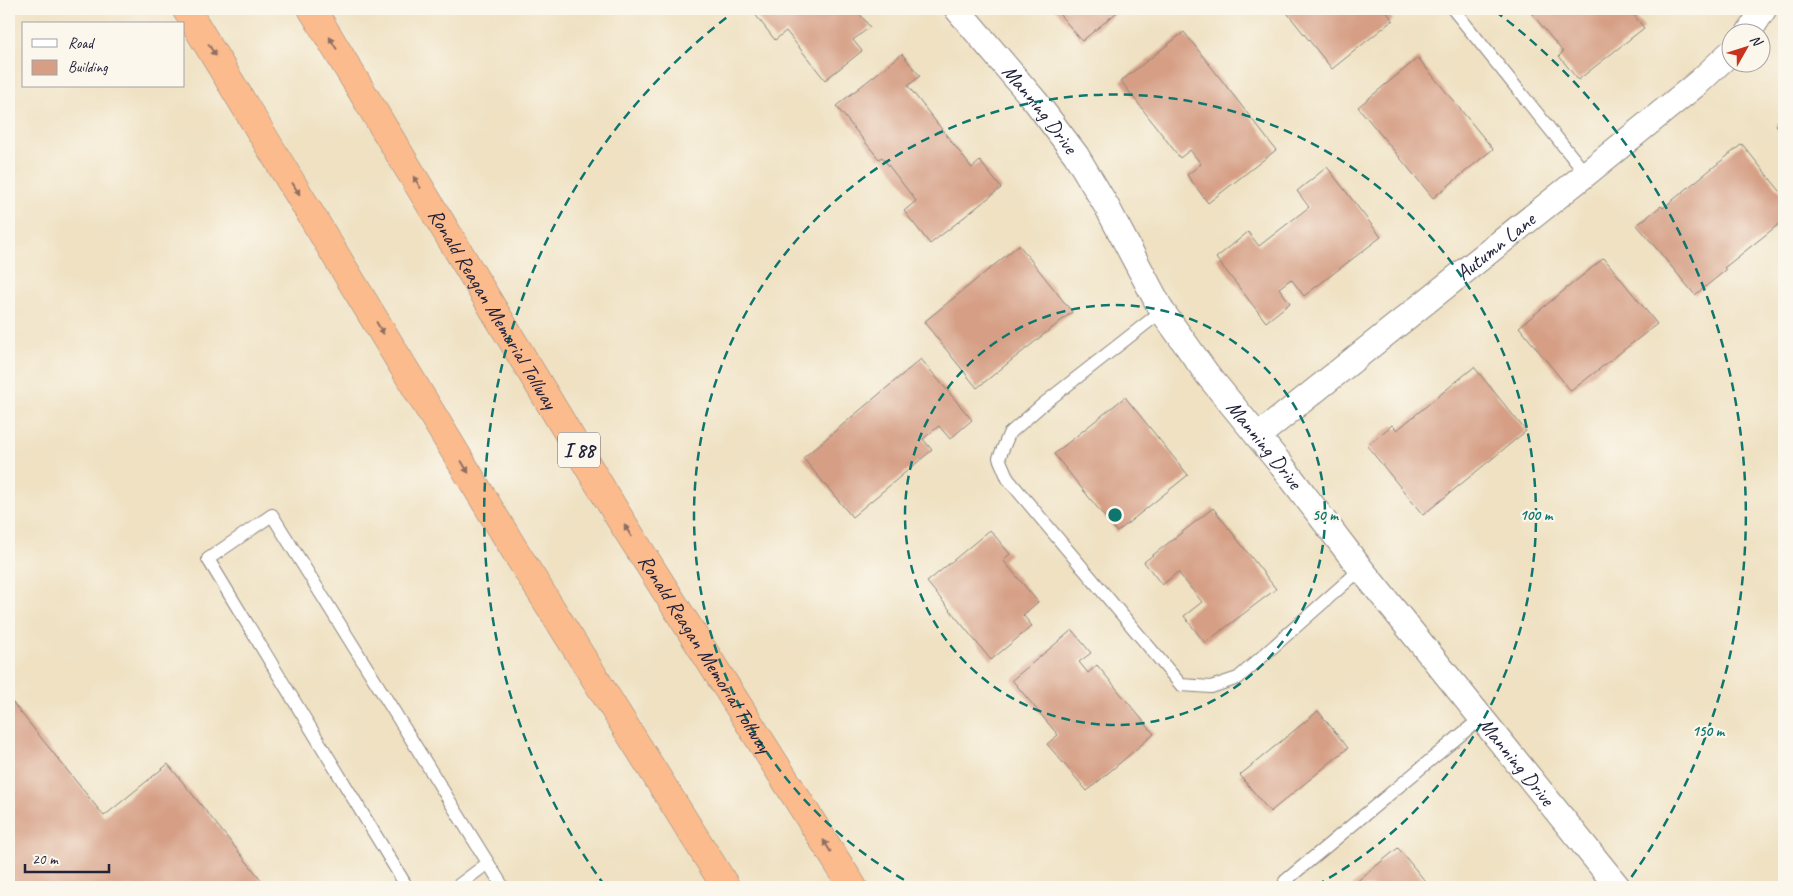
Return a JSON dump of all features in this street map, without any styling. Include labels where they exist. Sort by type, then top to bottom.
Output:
[{"type":"highway","points":[[186,9],[517,554],[726,887]]},
{"type":"highway","name":"Ronald Reagan Memorial Tollway","points":[[312,9],[620,519],[853,887]]},
{"type":"street","name":"Manning Drive","points":[[957,9],[1036,102],[1076,155],[1107,208],[1162,311],[1207,374],[1618,887]]},
{"type":"street","points":[[1756,22],[1764,9]]},
{"type":"street","name":"Autumn Lane","points":[[1258,436],[1586,174],[1699,82],[1720,62]]},
{"type":"lane","points":[[1453,9],[1586,174]]},
{"type":"lane","points":[[1162,311],[1042,405],[1009,434],[999,458],[1008,479],[1180,685],[1211,687],[1238,678],[1362,569]]},
{"type":"lane","points":[[407,887],[208,559],[272,515],[503,887]]},
{"type":"lane","points":[[1285,887],[1285,881],[1481,718]]},
{"type":"lane","points":[[456,887],[488,863]]},
{"type":"building","points":[[751,9],[856,9],[870,27],[853,40],[862,51],[825,80],[786,31],[775,40]]},
{"type":"building","points":[[1055,9],[1121,9],[1082,41]]},
{"type":"building","points":[[1284,9],[1384,9],[1393,20],[1332,69]]},
{"type":"building","points":[[1528,9],[1629,9],[1644,28],[1578,80],[1559,56],[1563,52]]},
{"type":"building","points":[[1184,32],[1276,150],[1208,203],[1187,175],[1201,164],[1190,150],[1180,158],[1121,81]]},
{"type":"building","points":[[902,54],[920,76],[908,86],[972,168],[980,161],[1001,188],[930,244],[904,211],[916,201],[882,157],[879,159],[836,106]]},
{"type":"building","points":[[1418,58],[1493,149],[1433,198],[1358,107]]},
{"type":"building","points":[[1784,119],[1784,135],[1776,125]]},
{"type":"building","points":[[1742,144],[1784,196],[1784,220],[1724,268],[1726,270],[1695,295],[1637,225],[1661,206],[1663,208]]},
{"type":"building","points":[[1327,167],[1381,237],[1304,296],[1291,279],[1279,288],[1290,303],[1266,322],[1216,258],[1248,232],[1259,246],[1309,207],[1297,191]]},
{"type":"building","points":[[1019,245],[1072,312],[977,388],[924,322]]},
{"type":"building","points":[[1604,258],[1657,324],[1571,391],[1519,327]]},
{"type":"building","points":[[921,359],[972,420],[950,439],[939,426],[923,439],[932,450],[852,517],[803,458]]},
{"type":"building","points":[[1474,367],[1526,431],[1423,515],[1367,446],[1392,425],[1397,430]]},
{"type":"building","points":[[1125,397],[1188,475],[1117,532],[1054,454]]},
{"type":"building","points":[[1213,508],[1276,589],[1205,643],[1184,616],[1202,602],[1178,572],[1162,585],[1144,562]]},
{"type":"building","points":[[990,530],[1010,554],[1003,560],[1038,602],[1023,615],[1032,626],[991,660],[927,582]]},
{"type":"building","points":[[1072,630],[1091,653],[1079,662],[1088,673],[1097,665],[1154,734],[1087,791],[1047,744],[1058,735],[1012,680]]},
{"type":"building","points":[[9,698],[104,816],[168,764],[267,887],[9,887]]},
{"type":"building","points":[[1318,711],[1348,748],[1270,812],[1240,775]]},
{"type":"building","points":[[1398,848],[1430,887],[1350,887]]}]
